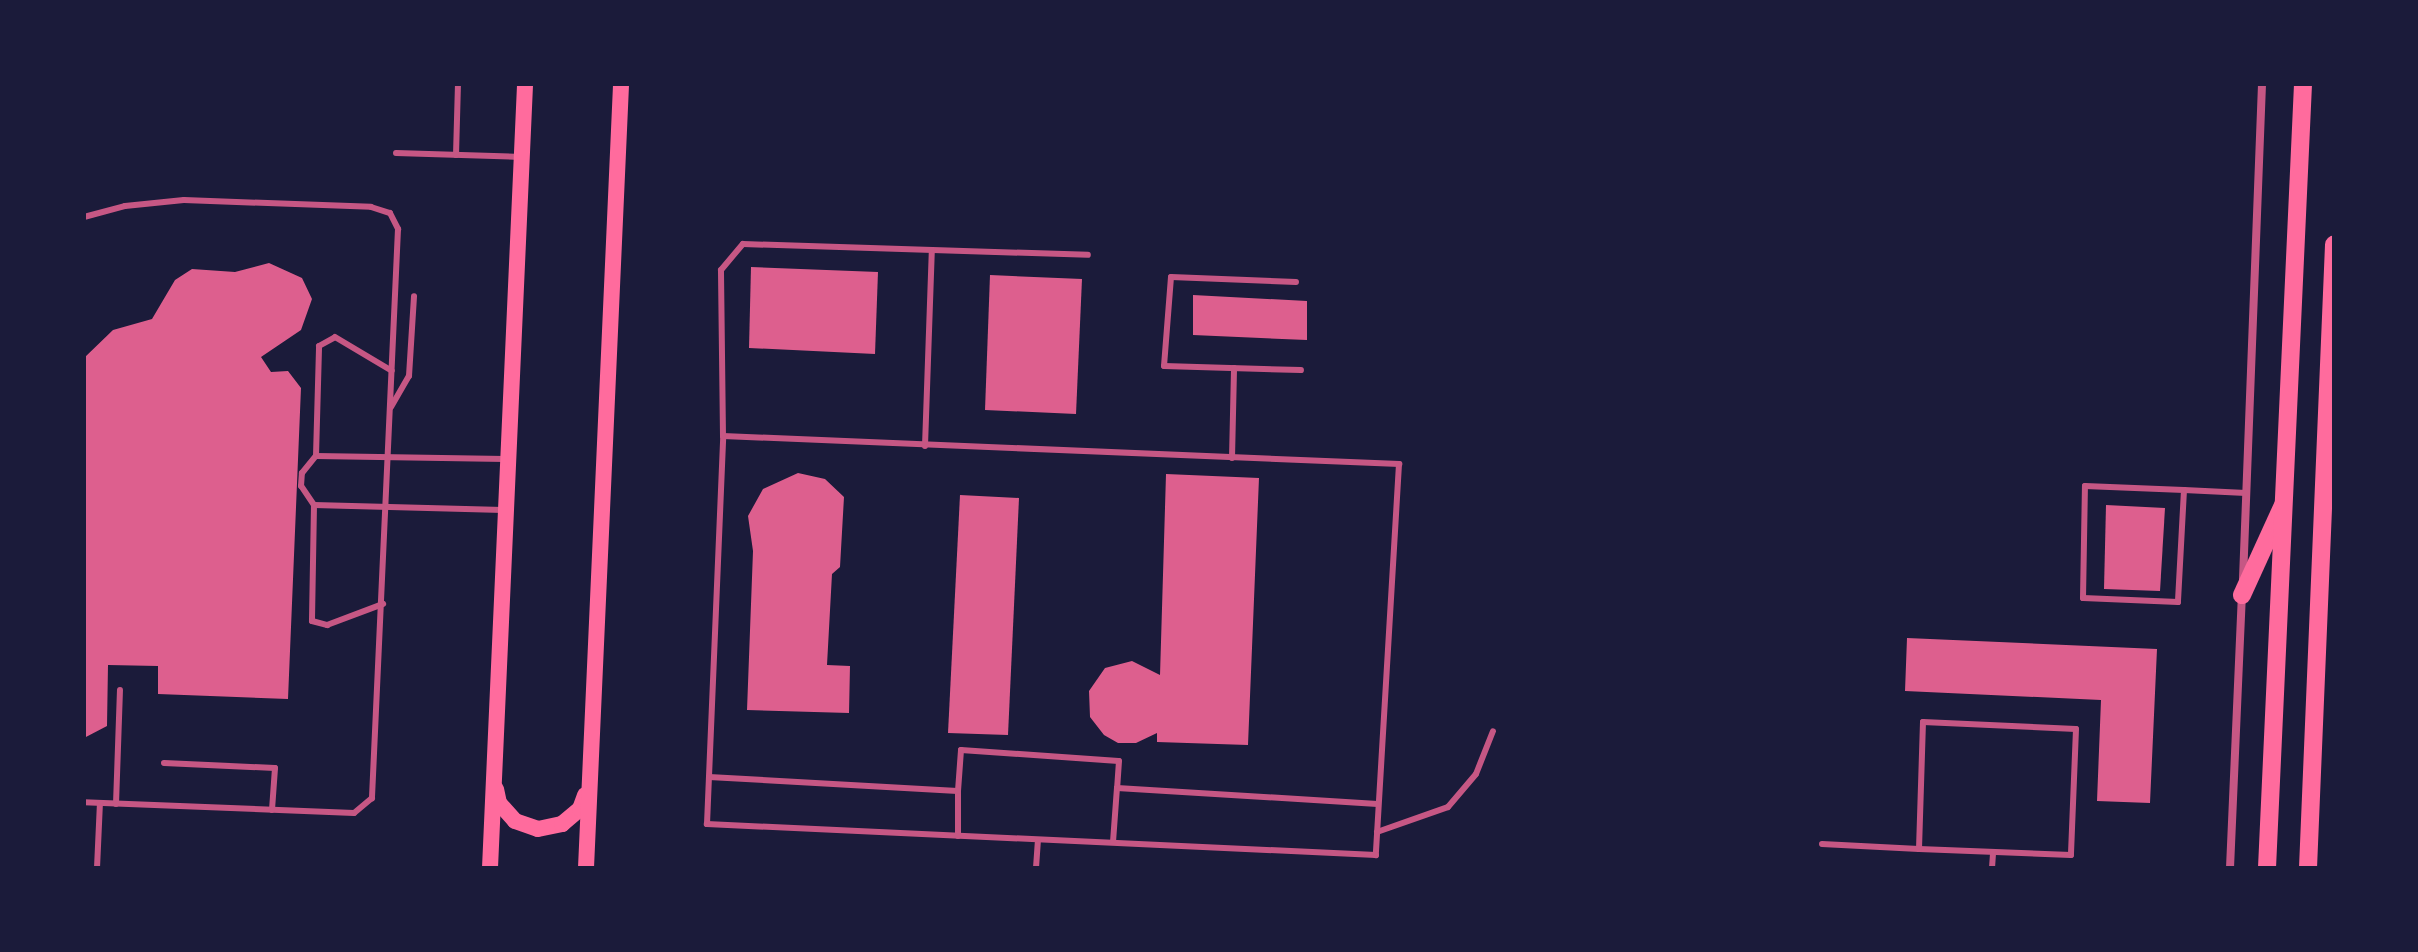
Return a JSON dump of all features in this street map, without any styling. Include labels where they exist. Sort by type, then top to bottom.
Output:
[{"type":"main road","points":[[490,868],[525,84]]},
{"type":"main road","points":[[586,868],[621,84]]},
{"type":"main road","points":[[2267,868],[2288,495],[2303,84]]},
{"type":"main road","points":[[2308,868],[2334,245]]},
{"type":"main road","points":[[2242,595],[2288,495]]},
{"type":"main road","points":[[494,780],[499,803],[515,821],[538,829],[562,824],[580,809],[589,787]]},
{"type":"street","points":[[2230,868],[2262,84]]},
{"type":"lane","points":[[456,155],[458,84]]},
{"type":"lane","points":[[396,153],[522,157]]},
{"type":"lane","points":[[84,217],[125,206],[184,200],[383,209],[398,229],[372,798],[354,813],[84,802]]},
{"type":"lane","points":[[723,436],[1399,464],[1376,855],[707,824],[723,436],[721,270],[743,244],[1088,255]]},
{"type":"lane","points":[[925,446],[932,250]]},
{"type":"lane","points":[[1296,282],[1171,277],[1164,366],[1301,370]]},
{"type":"lane","points":[[391,407],[409,376],[414,296]]},
{"type":"lane","points":[[383,604],[327,625],[312,621],[314,505],[301,486],[302,473],[316,456],[319,346],[335,337],[392,371]]},
{"type":"lane","points":[[1232,458],[1234,368]]},
{"type":"lane","points":[[316,456],[509,459]]},
{"type":"lane","points":[[2184,490],[2178,602],[2083,598],[2085,486],[2184,490],[2246,493]]},
{"type":"lane","points":[[314,505],[507,510]]},
{"type":"lane","points":[[116,804],[120,690]]},
{"type":"lane","points":[[1822,844],[1993,853],[2071,855],[2076,729],[1923,722],[1919,849]]},
{"type":"lane","points":[[1377,832],[1448,807],[1476,774],[1493,731]]},
{"type":"lane","points":[[958,836],[961,750],[1119,761],[1113,842]]},
{"type":"lane","points":[[164,763],[275,768],[272,810]]},
{"type":"lane","points":[[709,777],[958,791]]},
{"type":"lane","points":[[1117,788],[1378,804]]},
{"type":"lane","points":[[97,868],[100,803]]},
{"type":"lane","points":[[1036,868],[1038,841]]},
{"type":"lane","points":[[1992,868],[1993,853]]},
{"type":"building","points":[[269,263],[302,278],[312,299],[301,330],[261,357],[271,372],[288,371],[301,388],[288,699],[158,694],[158,666],[108,665],[107,726],[84,738],[84,358],[113,330],[152,319],[175,280],[192,269],[235,272]]},
{"type":"building","points":[[751,267],[878,272],[875,354],[749,348]]},
{"type":"building","points":[[990,275],[1082,279],[1076,414],[985,410]]},
{"type":"building","points":[[1193,295],[1307,301],[1307,340],[1193,335]]},
{"type":"building","points":[[798,473],[825,479],[844,497],[840,567],[832,574],[827,665],[850,666],[849,713],[747,710],[753,551],[748,516],[763,489]]},
{"type":"building","points":[[1166,474],[1259,478],[1248,745],[1157,742],[1157,733],[1136,743],[1118,743],[1104,735],[1090,717],[1089,691],[1105,668],[1132,661],[1160,675]]},
{"type":"building","points":[[960,495],[1019,498],[1008,735],[948,733]]},
{"type":"building","points":[[2106,505],[2165,508],[2160,591],[2104,589]]},
{"type":"building","points":[[1907,638],[2157,649],[2150,803],[2097,801],[2101,700],[1905,691]]}]
